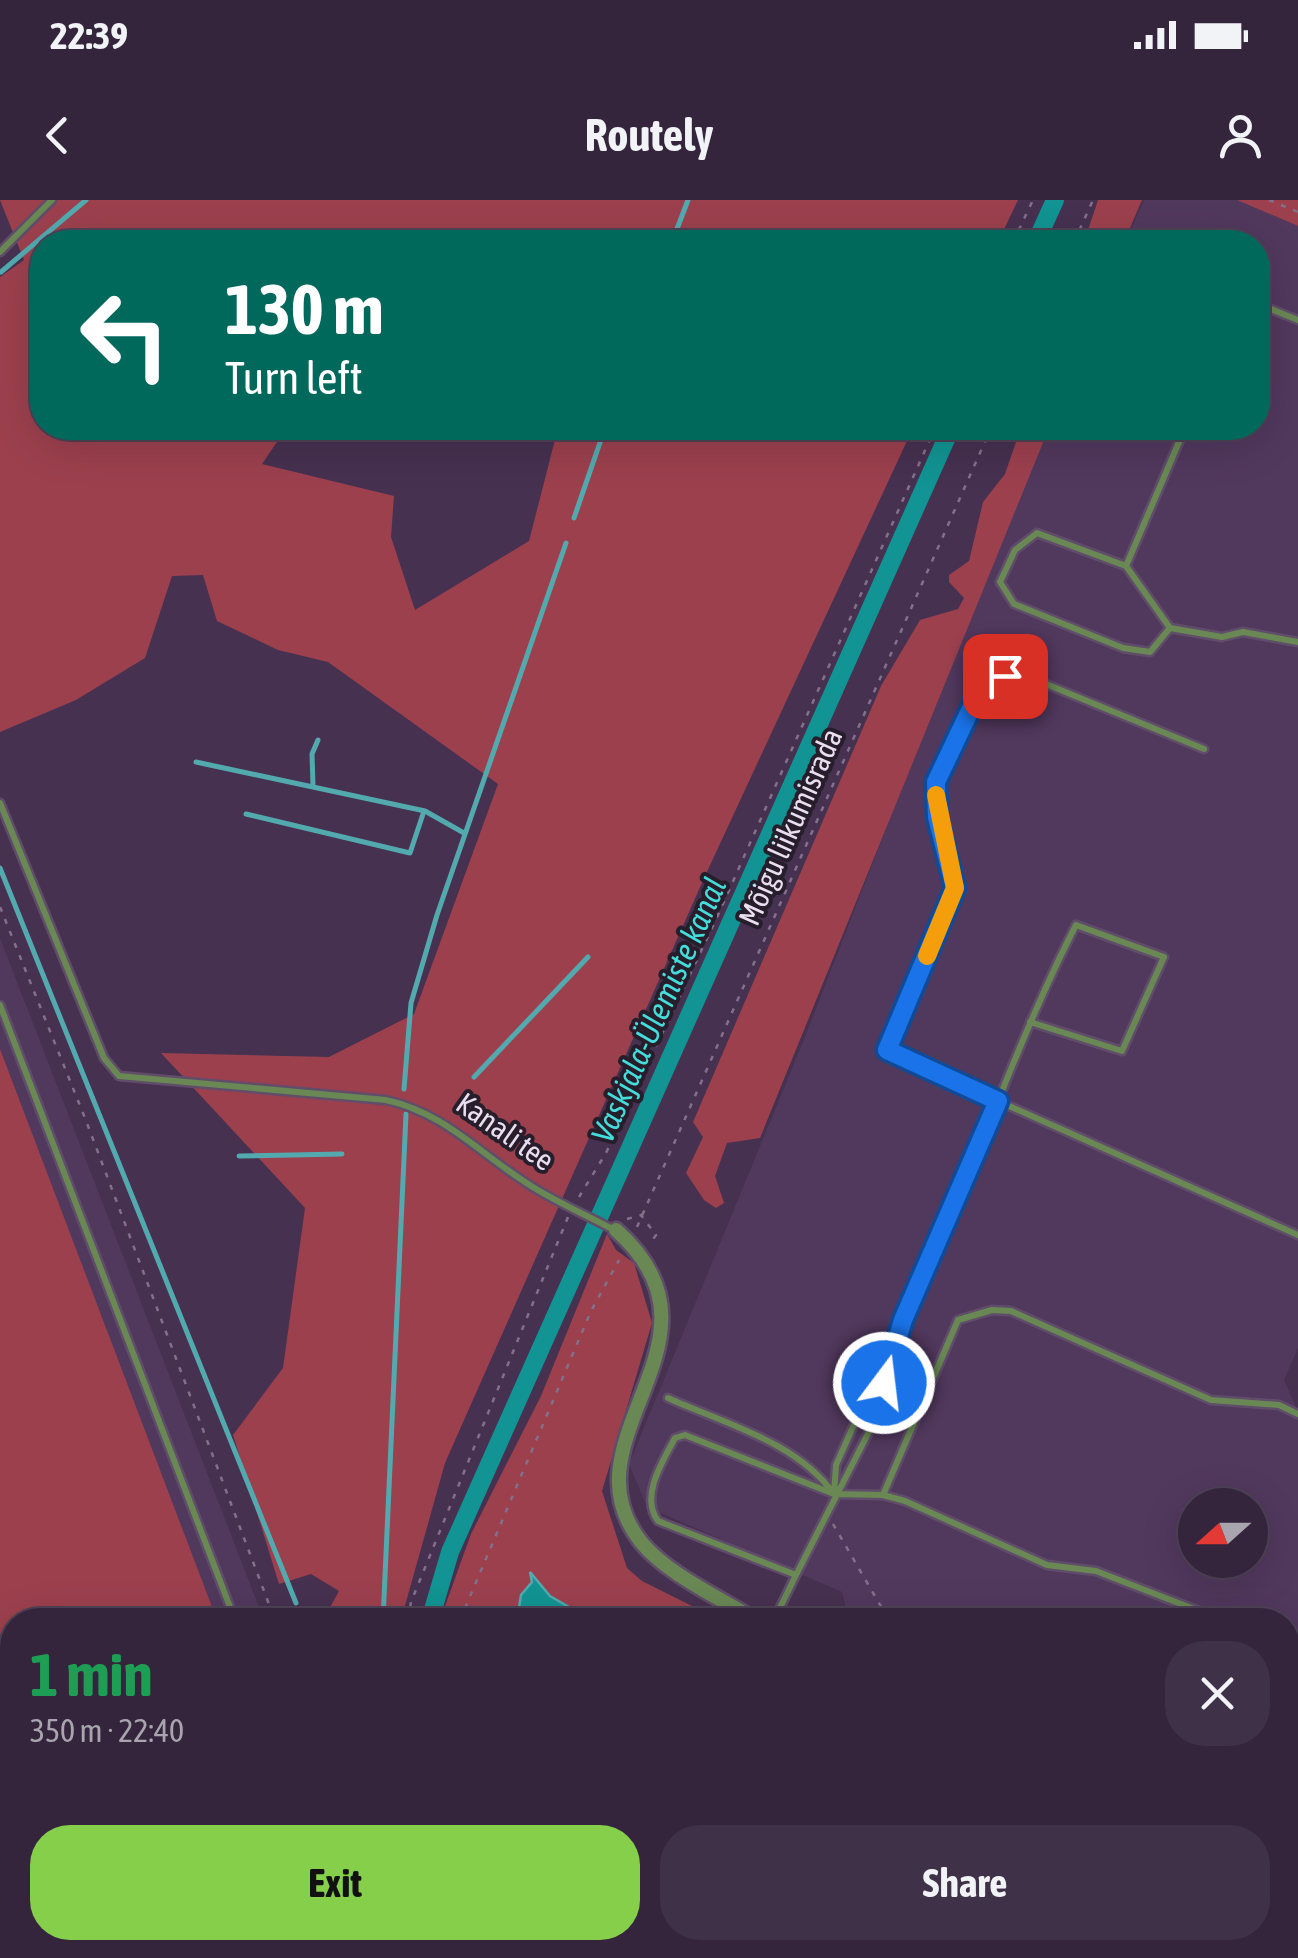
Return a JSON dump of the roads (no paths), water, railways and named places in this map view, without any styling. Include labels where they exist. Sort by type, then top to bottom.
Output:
[{"type":"street","name":"Kanali tee","points":[[616,1230],[636,1250],[660,1290],[664,1325],[620,1460],[626,1511],[644,1545],[737,1608]]},
{"type":"lane","points":[[0,252],[52,200]]},
{"type":"lane","points":[[1270,309],[1298,320]]},
{"type":"lane","points":[[1126,566],[1180,440]]},
{"type":"lane","points":[[1170,628],[1150,652],[1123,648],[1014,604],[1000,582],[1015,550],[1037,533],[1126,566],[1170,628],[1222,638],[1243,632],[1298,642]]},
{"type":"lane","points":[[1204,749],[1029,677],[1005,676],[976,698],[936,782],[937,817],[955,888],[887,1050],[1298,1234]]},
{"type":"lane","name":"Kanali tee","points":[[0,803],[104,1058],[119,1076],[386,1100],[418,1107],[442,1120],[524,1182],[616,1230]]},
{"type":"lane","points":[[834,1494],[836,1465],[890,1352],[1030,1022],[1076,925],[1164,957],[1122,1052],[1030,1022]]},
{"type":"lane","points":[[0,1005],[230,1608]]},
{"type":"lane","points":[[883,1495],[958,1320],[992,1310],[1010,1311],[1210,1400],[1279,1404],[1298,1414]]},
{"type":"lane","points":[[780,1608],[834,1494],[852,1472],[878,1414],[890,1352]]},
{"type":"lane","points":[[668,1398],[796,1455],[820,1474],[834,1494]]},
{"type":"lane","points":[[796,1575],[658,1522],[650,1496],[675,1438],[684,1435],[834,1494],[883,1495],[1047,1566],[1096,1571],[1191,1608]]},
{"type":"waterway","points":[[51,230],[86,200]]},
{"type":"waterway","points":[[677,230],[688,200]]},
{"type":"waterway","name":"Vaskjala-Ülemiste kanal","points":[[1041,230],[1055,200]]},
{"type":"waterway","points":[[1,272],[30,247]]},
{"type":"waterway","points":[[574,518],[601,440]]},
{"type":"waterway","name":"Vaskjala-Ülemiste kanal","points":[[434,1608],[450,1552],[946,440]]},
{"type":"waterway","points":[[404,1089],[411,1003],[437,915],[566,543]]},
{"type":"waterway","points":[[313,785],[312,754],[318,740]]},
{"type":"waterway","points":[[196,762],[425,811],[464,833]]},
{"type":"waterway","points":[[246,814],[410,853],[424,811]]},
{"type":"waterway","points":[[0,868],[296,1603]]},
{"type":"waterway","points":[[474,1077],[588,957]]},
{"type":"waterway","points":[[384,1608],[406,1114]]},
{"type":"waterway","points":[[239,1156],[342,1154]]}]
